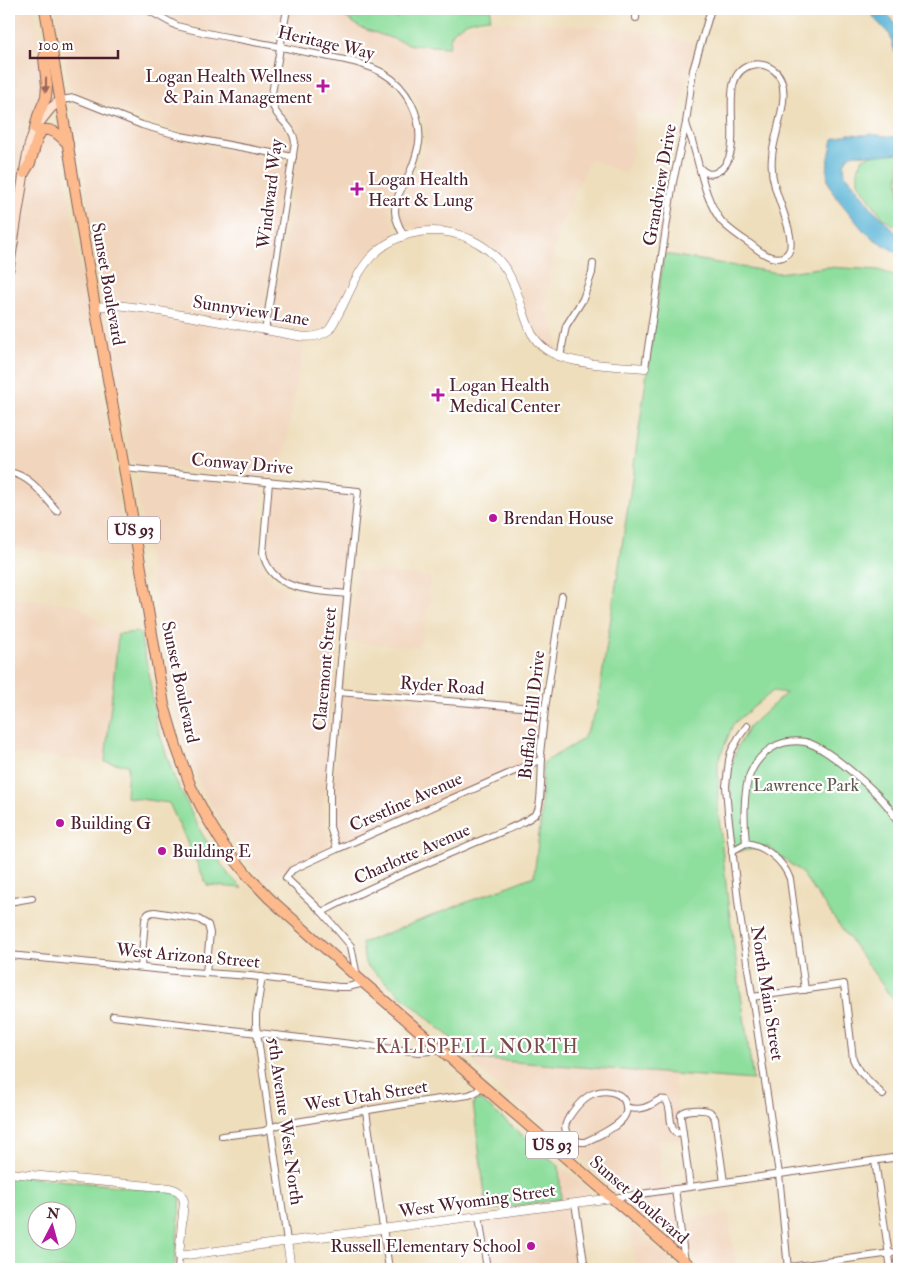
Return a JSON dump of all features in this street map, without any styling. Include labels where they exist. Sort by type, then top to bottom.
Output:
[{"type":"main road","name":"Sunset Boulevard","points":[[45,9],[164,705],[176,746],[191,786],[207,818],[224,846],[269,898],[613,1198],[686,1266],[694,1269]]},
{"type":"main road","points":[[9,269],[24,173],[34,128],[46,97],[47,86],[44,58],[50,40]]},
{"type":"main road","points":[[34,128],[50,108],[61,100]]},
{"type":"main road","points":[[24,173],[30,163],[42,130],[48,129],[57,132],[68,144]]},
{"type":"street","name":"Heritage Way","points":[[146,9],[177,26],[191,30],[368,66],[388,76],[404,92],[417,118],[419,138],[414,161],[395,206],[398,223],[404,236]]},
{"type":"street","name":"Windward Way","points":[[265,331],[295,142],[292,130],[278,117],[272,107],[271,99],[287,9]]},
{"type":"street","points":[[636,18],[640,9]]},
{"type":"street","name":"Grandview Drive","points":[[645,368],[673,182],[686,123],[692,70],[711,9]]},
{"type":"street","points":[[686,123],[700,168],[710,200],[721,220],[733,232],[766,256],[778,259],[787,254],[790,248],[789,231],[772,175],[772,156],[784,93],[782,82],[773,69],[763,65],[752,65],[743,69],[737,76],[732,94],[731,148],[729,157],[724,166],[714,173],[707,173],[700,168]]},
{"type":"street","points":[[61,100],[74,98],[142,125],[181,136],[293,158]]},
{"type":"street","name":"Sunnyview Lane","points":[[95,307],[117,305],[148,309],[265,331],[307,337],[317,336],[324,334],[333,324],[357,278],[368,262],[384,246],[417,231],[450,232],[471,239],[490,252],[501,263],[510,276],[529,328],[536,340],[546,350],[560,357],[594,363],[645,368]]},
{"type":"street","points":[[560,357],[566,326],[584,299],[593,264]]},
{"type":"street","name":"Conway Drive","points":[[124,468],[358,491]]},
{"type":"street","points":[[9,472],[18,474],[35,485],[57,511]]},
{"type":"street","points":[[269,482],[263,553],[268,568],[283,583],[297,588],[347,594]]},
{"type":"street","name":"Claremont Street","points":[[337,849],[330,827],[330,786],[358,491]]},
{"type":"street","name":"Buffalo Hill Drive","points":[[516,825],[531,818],[538,811],[539,807],[542,759],[540,754],[544,709],[562,596]]},
{"type":"street","name":"Ryder Road","points":[[338,692],[544,709]]},
{"type":"street","name":"North Main Street","points":[[747,726],[731,752],[727,775],[728,812],[752,997],[778,1174],[788,1268]]},
{"type":"street","points":[[746,843],[746,798],[750,774],[758,760],[772,747],[788,741],[807,742],[824,751],[862,780],[888,807],[899,824]]},
{"type":"street","name":"Crestline Avenue","points":[[322,912],[286,878],[292,870],[542,759]]},
{"type":"street","name":"Charlotte Avenue","points":[[322,912],[371,888],[516,825]]},
{"type":"street","points":[[732,851],[746,843],[760,846],[780,862],[787,873],[790,879],[804,990]]},
{"type":"street","points":[[9,902],[32,898]]},
{"type":"street","points":[[141,968],[144,920],[149,913],[155,912],[198,919],[208,925],[210,933],[206,973]]},
{"type":"street","points":[[322,912],[351,946],[361,980]]},
{"type":"street","name":"West Arizona Street","points":[[9,954],[141,968],[262,977],[339,987],[348,987],[361,980]]},
{"type":"street","name":"5th Avenue West North","points":[[262,977],[256,1015],[257,1033],[290,1269]]},
{"type":"street","points":[[752,997],[844,984],[853,1059],[859,1072],[883,1095]]},
{"type":"street","points":[[114,1016],[419,1052],[430,1051],[436,1045]]},
{"type":"street","name":"West Utah Street","points":[[222,1136],[264,1131],[278,1125],[469,1095],[476,1092],[483,1085]]},
{"type":"street","points":[[593,1093],[619,1094],[624,1100],[626,1107],[625,1117],[585,1142],[573,1140],[566,1132],[566,1123],[576,1108],[593,1093]]},
{"type":"street","points":[[626,1107],[633,1109],[648,1106],[659,1099],[666,1100],[669,1105],[672,1129],[676,1133],[683,1132]]},
{"type":"street","points":[[690,1187],[681,1116],[683,1112],[706,1110],[711,1113],[716,1122],[724,1182]]},
{"type":"street","points":[[366,1111],[389,1269]]},
{"type":"street","points":[[560,1153],[573,1140]]},
{"type":"street","name":"West Wyoming Street","points":[[179,1256],[613,1198],[899,1157]]},
{"type":"street","points":[[875,1161],[891,1269]]},
{"type":"street","points":[[9,1173],[175,1189],[180,1192],[184,1201],[178,1269]]},
{"type":"street","points":[[675,1189],[686,1266]]},
{"type":"street","points":[[575,1203],[585,1269]]},
{"type":"street","points":[[479,1216],[486,1269]]},
{"type":"street","points":[[775,1269],[899,1252]]},
{"type":"shaded area","points":[[9,9],[34,9],[47,88],[28,118],[9,250]]},
{"type":"shaded area","points":[[56,9],[134,9],[187,34],[272,50],[274,52],[266,94],[266,105],[273,119],[289,135],[290,147],[285,151],[184,132],[162,126],[75,92],[69,86]]},
{"type":"shaded area","points":[[154,9],[284,9],[275,42],[203,29],[182,23]]},
{"type":"shaded area","points":[[291,9],[368,9],[423,35],[492,21],[632,29],[695,43],[677,120],[636,112],[631,158],[625,173],[590,159],[556,236],[546,298],[549,307],[545,307],[557,338],[556,351],[552,350],[528,321],[512,270],[491,247],[460,232],[413,228],[407,226],[402,219],[399,209],[424,151],[426,133],[425,121],[418,101],[406,84],[384,67],[373,62],[286,44]]},
{"type":"shaded area","points":[[287,55],[372,72],[385,79],[403,97],[410,109],[414,123],[415,145],[412,157],[390,200],[389,208],[395,235],[368,254],[358,267],[329,323],[314,333],[274,327],[271,323],[300,145],[296,127],[282,115],[276,101],[283,59]]},
{"type":"shaded area","points":[[78,104],[149,131],[179,140],[282,160],[286,163],[287,167],[260,324],[111,299],[103,293],[73,109]]},
{"type":"shaded area","points":[[49,133],[59,138],[129,565],[9,546],[9,307],[33,162],[39,138]]},
{"type":"shaded area","points":[[120,309],[301,341],[303,345],[280,477],[138,465],[131,459],[108,323],[111,314]]},
{"type":"shaded area","points":[[147,475],[261,487],[263,491],[258,553],[260,563],[265,572],[273,582],[286,591],[295,594],[338,598],[342,601],[323,804],[325,827],[330,846],[265,881],[246,858],[213,809],[201,787],[182,738],[175,712],[137,490],[138,481]]},
{"type":"shaded area","points":[[275,488],[351,496],[343,587],[293,583],[281,576],[272,565],[268,551],[273,490]]},
{"type":"shaded area","points":[[358,570],[430,577],[428,597],[431,597],[430,604],[428,604],[420,645],[417,647],[351,642],[348,639]]},
{"type":"shaded area","points":[[9,598],[78,605],[118,636],[105,762],[9,753]]},
{"type":"shaded area","points":[[342,696],[539,710],[536,756],[510,770],[351,840],[340,843],[334,826],[333,804]]},
{"type":"shaded area","points":[[475,1059],[673,1074],[682,1138],[657,1140],[662,1185],[675,1184],[682,1221],[728,1214],[736,1268],[779,1263],[780,1269],[708,1269],[474,1064]]},
{"type":"shaded area","points":[[559,1166],[591,1192],[590,1195],[561,1199]]},
{"type":"shaded area","name":"Russell Elementary School","points":[[571,1207],[579,1269],[491,1269],[484,1220],[487,1218]]},
{"type":"shaded area","points":[[631,1226],[679,1269],[636,1269]]},
{"type":"green space","points":[[334,9],[361,9],[398,18],[400,9],[491,9],[490,18],[474,20],[458,27],[451,36],[449,47],[412,45],[361,28]]},
{"type":"green space","points":[[899,150],[899,228],[883,218],[858,182],[858,169],[863,158],[881,151]]},
{"type":"green space","name":"Lawrence Park","points":[[664,254],[778,273],[827,267],[879,270],[899,278],[899,1008],[801,872],[768,847],[734,852],[730,769],[738,746],[749,727],[786,693],[773,691],[733,724],[718,762],[718,809],[728,903],[753,1080],[475,1059],[365,964],[362,943],[534,876],[541,817],[543,763],[583,739],[597,709]]},
{"type":"green space","points":[[139,632],[148,668],[156,723],[174,777],[202,834],[228,874],[242,888],[207,885],[169,803],[126,797],[128,765],[105,762],[117,634]]},
{"type":"green space","points":[[477,1100],[482,1101],[559,1166],[561,1199],[487,1211],[473,1103]]},
{"type":"green space","points":[[9,1175],[176,1192],[181,1198],[174,1269],[9,1269]]},
{"type":"water","points":[[870,9],[884,9],[899,29],[899,59],[890,35],[874,18]]},
{"type":"water","points":[[848,134],[899,136],[899,153],[878,155],[855,154],[849,156],[844,164],[845,174],[871,207],[899,236],[899,254],[863,230],[833,193],[828,181],[827,171],[833,139]]},
{"type":"place","name":"Logan Health Wellness & Pain Management","points":[[323,86]]},
{"type":"place","name":"Logan Health Heart & Lung","points":[[357,189]]},
{"type":"place","name":"Logan Health Medical Center","points":[[438,395]]},
{"type":"place","name":"Brendan House","points":[[493,518]]},
{"type":"place","name":"Building G","points":[[60,823]]},
{"type":"place","name":"Building E","points":[[162,851]]},
{"type":"place","name":"Russell Elementary School","points":[[531,1246]]},
{"type":"district","name":"KALISPELL NORTH","points":[[477,1047]]}]
